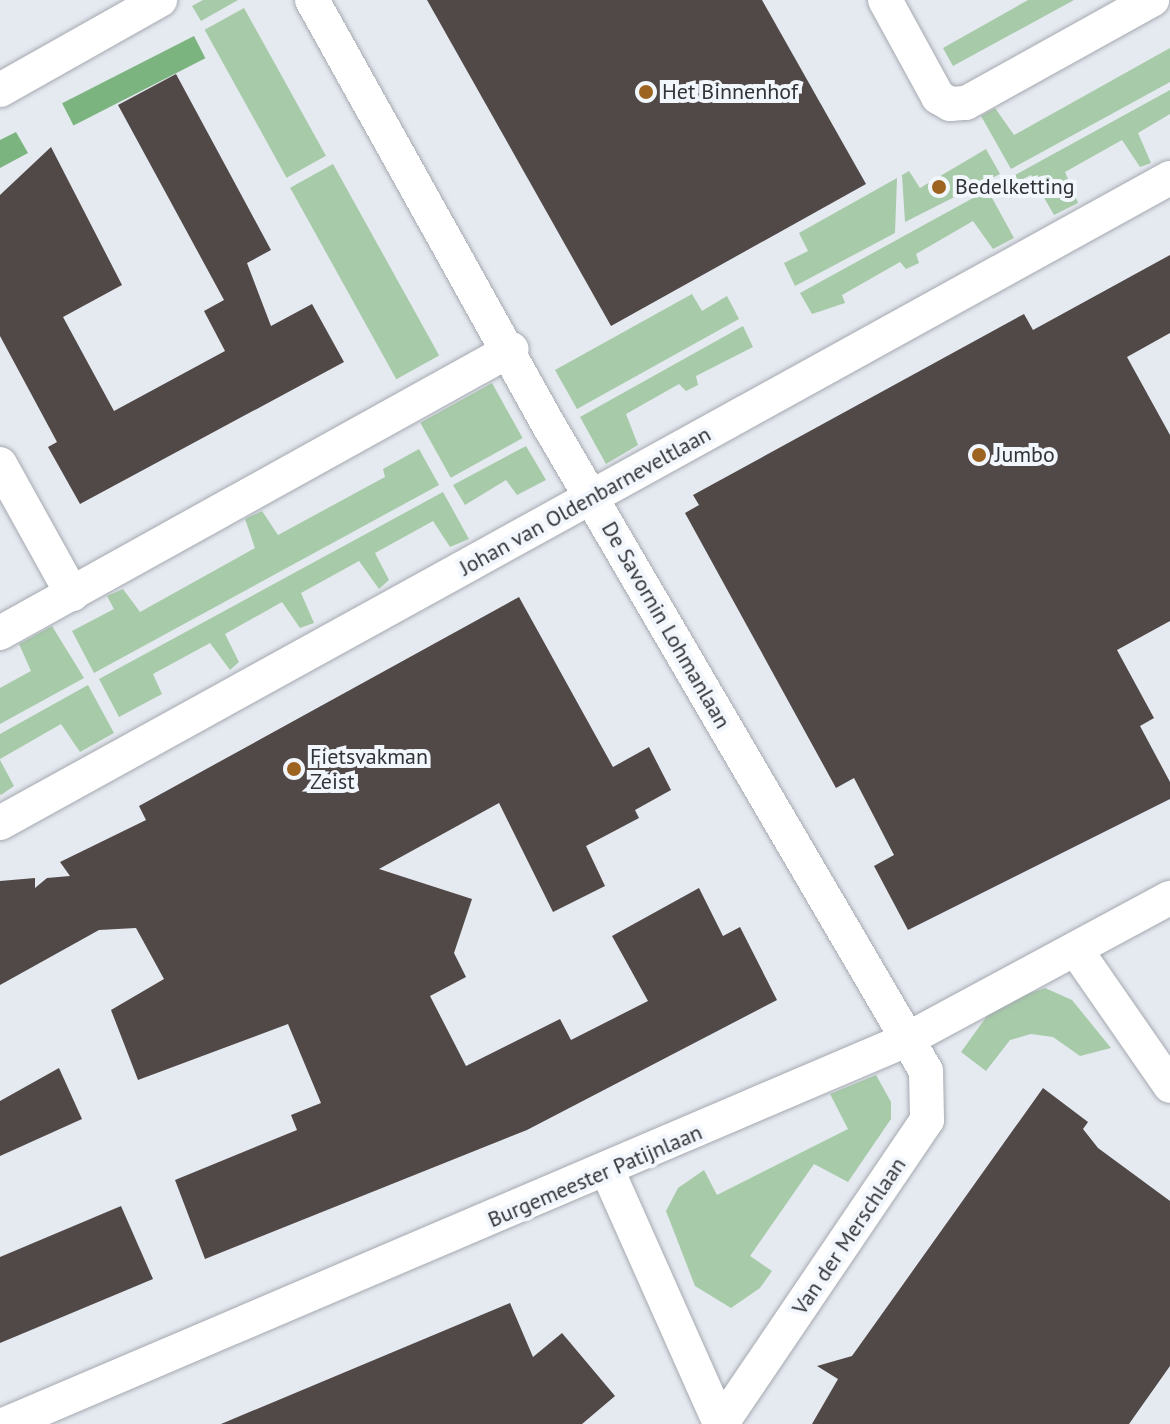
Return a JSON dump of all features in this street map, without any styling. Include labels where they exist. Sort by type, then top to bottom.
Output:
[{"type":"street","name":"De Savornin Lohmanlaan","points":[[312,0],[904,1041]]},
{"type":"street","points":[[885,0],[938,97],[966,103],[1152,0]]},
{"type":"street","points":[[0,90],[138,5]]},
{"type":"street","name":"Johan van Oldenbarneveltlaan","points":[[0,823],[1170,178]]},
{"type":"street","points":[[0,633],[512,349]]},
{"type":"street","points":[[0,464],[72,594]]},
{"type":"street","name":"Burgemeester Patijnlaan","points":[[6,1424],[608,1172],[904,1041],[1170,898]]},
{"type":"street","points":[[1076,950],[1170,1086]]},
{"type":"street","name":"Van der Merschlaan","points":[[720,1424],[927,1120],[926,1071],[904,1041]]},
{"type":"street","name":"Van der Merschlaan","points":[[608,1172],[720,1424]]},
{"type":"green space","points":[[203,0],[238,0],[201,21],[192,6]]},
{"type":"green space","points":[[1028,0],[1074,0],[953,66],[943,48]]},
{"type":"green space","points":[[244,8],[326,156],[287,178],[205,30]]},
{"type":"green space","points":[[194,36],[205,58],[73,125],[62,103]]},
{"type":"green space","points":[[1170,48],[1170,82],[1011,169],[981,116],[995,108],[1014,135]]},
{"type":"green space","points":[[1170,90],[1170,114],[1138,133],[1151,163],[1140,167],[1122,140],[1065,172],[1078,203],[1054,215],[1031,175],[1019,181],[1015,175]]},
{"type":"green space","points":[[16,132],[28,153],[0,168],[0,140]]},
{"type":"green space","points":[[986,149],[1000,174],[905,222],[902,175],[909,171],[920,188]]},
{"type":"green space","points":[[333,164],[439,356],[396,379],[290,188]]},
{"type":"green space","points":[[897,178],[895,233],[795,286],[784,263],[808,251],[799,233]]},
{"type":"green space","points":[[1004,181],[1007,187],[991,196],[1014,238],[993,249],[973,221],[916,254],[919,263],[906,269],[900,262],[842,295],[845,303],[812,314],[800,293]]},
{"type":"green space","points":[[692,294],[702,311],[727,296],[739,319],[577,409],[555,370]]},
{"type":"green space","points":[[743,326],[753,347],[696,376],[698,385],[686,391],[679,384],[626,414],[638,445],[606,464],[580,417]]},
{"type":"green space","points":[[492,383],[523,438],[451,478],[420,423]]},
{"type":"green space","points":[[526,446],[546,480],[517,495],[506,480],[465,505],[453,485]]},
{"type":"green space","points":[[419,449],[439,485],[94,673],[72,631],[114,609],[107,596],[123,589],[140,612],[255,548],[245,519],[262,511],[278,535],[385,477],[383,469]]},
{"type":"green space","points":[[443,492],[469,539],[450,547],[433,521],[375,553],[389,580],[379,589],[359,561],[301,593],[314,623],[300,628],[282,602],[225,634],[239,662],[230,670],[210,643],[153,674],[162,694],[119,717],[99,679]]},
{"type":"green space","points":[[52,626],[84,678],[0,724],[0,688],[31,671],[19,644]]},
{"type":"green space","points":[[88,685],[114,733],[80,752],[61,724],[0,759],[0,734]]},
{"type":"green space","points":[[0,760],[14,786],[1,795],[0,794]]},
{"type":"green space","points":[[1045,988],[1072,1000],[1111,1048],[1080,1056],[1053,1037],[1031,1034],[1010,1040],[986,1071],[961,1052],[995,1005]]},
{"type":"green space","points":[[876,1075],[891,1102],[891,1119],[848,1182],[814,1164],[750,1256],[772,1271],[760,1288],[731,1308],[695,1286],[666,1211],[678,1188],[704,1170],[717,1195],[848,1129],[830,1094]]},
{"type":"building","name":"Het Binnenhof","points":[[427,0],[762,0],[866,184],[611,326]]},
{"type":"building","points":[[176,74],[271,250],[247,263],[271,326],[312,304],[344,362],[80,504],[48,447],[57,442],[0,336],[0,195],[51,147],[122,285],[63,317],[114,411],[225,351],[204,311],[224,300],[118,105]]},
{"type":"building","points":[[1170,255],[1170,333],[1127,357],[1170,435],[1170,621],[1117,650],[1154,718],[1140,726],[1170,782],[1170,799],[908,930],[874,866],[894,855],[854,778],[836,788],[685,513],[699,505],[693,495],[1024,314],[1033,330]]},
{"type":"building","points":[[519,597],[613,767],[649,747],[671,790],[635,810],[639,818],[586,846],[605,886],[553,912],[499,803],[379,869],[472,899],[454,953],[466,977],[430,996],[466,1066],[560,1019],[571,1040],[648,1001],[612,936],[699,888],[723,936],[740,927],[777,1000],[527,1130],[205,1259],[175,1180],[297,1130],[291,1115],[321,1103],[288,1024],[138,1080],[111,1010],[164,979],[136,928],[99,930],[0,985],[0,881],[35,878],[35,888],[47,878],[70,876],[60,862],[146,820],[139,806]]},
{"type":"building","points":[[59,1068],[82,1119],[0,1156],[0,1101]]},
{"type":"building","points":[[1043,1088],[1088,1122],[1083,1129],[1098,1148],[1170,1201],[1170,1366],[1129,1424],[812,1424],[838,1379],[817,1366],[852,1356]]},
{"type":"building","points":[[121,1206],[153,1279],[0,1343],[0,1257]]},
{"type":"building","points":[[510,1303],[533,1357],[562,1333],[615,1396],[582,1424],[221,1424]]},
{"type":"place","name":"Het Binnenhof","points":[[646,92]]},
{"type":"place","name":"Bedelketting","points":[[939,187]]},
{"type":"place","name":"Jumbo","points":[[979,455]]},
{"type":"place","name":"Fietsvakman Zeist","points":[[294,769]]}]
